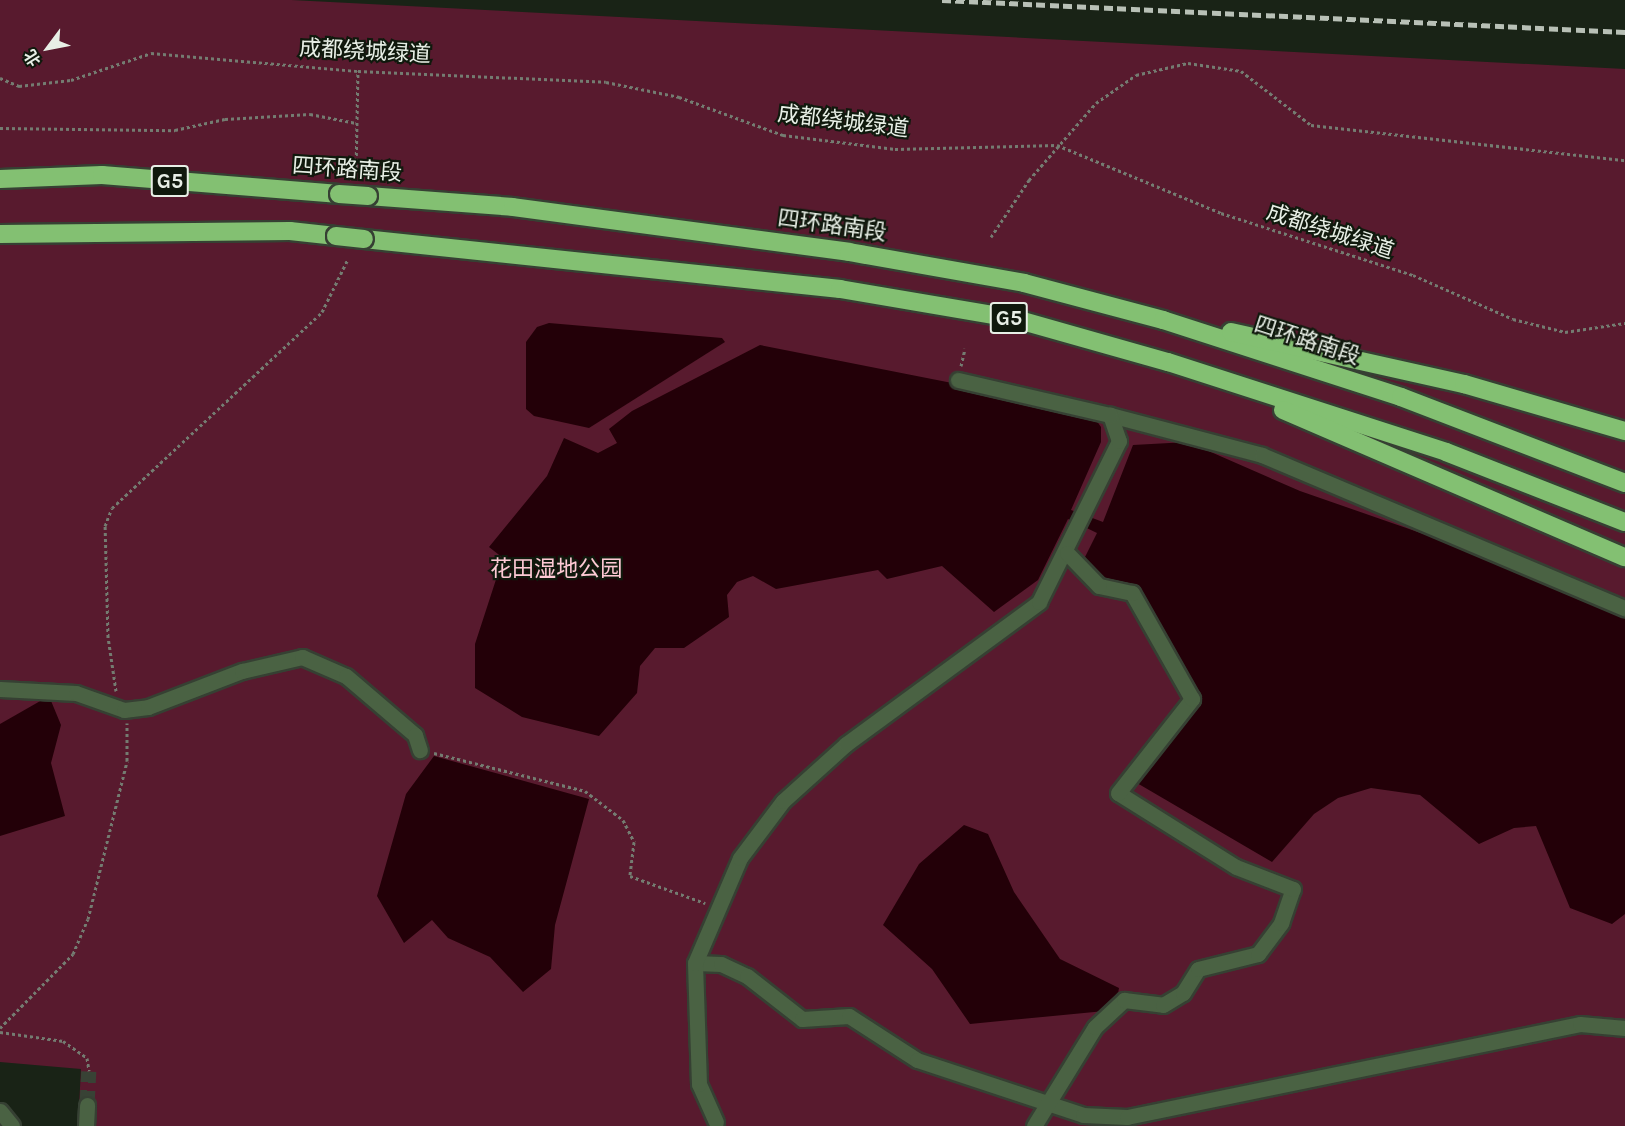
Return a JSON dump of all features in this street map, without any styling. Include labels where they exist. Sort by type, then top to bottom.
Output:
[{"type":"highway","name":"四环路南段","points":[[0,179],[102,175],[513,207],[849,252],[1024,283],[1163,320],[1401,397],[1625,483]]},
{"type":"highway","name":"G5","points":[[0,234],[290,231],[840,289],[1012,318],[1168,362],[1446,452],[1625,522]]},
{"type":"highway","points":[[1163,320],[1317,348],[1625,431]]},
{"type":"highway","points":[[1168,362],[1625,557]]},
{"type":"street","points":[[958,380],[1110,415],[1262,455],[1625,608]]},
{"type":"street","points":[[716,1122],[699,1084],[695,963],[715,907],[740,858],[783,801],[846,744],[1039,602],[1084,520],[1119,441],[1110,415]]},
{"type":"street","points":[[1034,1126],[1050,1104],[1095,1027],[1124,1000],[1164,1005],[1183,993],[1198,969],[1258,954],[1281,923],[1293,890],[1236,867],[1118,793],[1192,699],[1131,593],[1099,586],[1067,553]]},
{"type":"street","points":[[0,689],[76,693],[124,710],[148,707],[242,671],[302,657],[346,676],[415,735],[420,750]]},
{"type":"street","points":[[695,963],[721,964],[747,976],[802,1018],[849,1016],[917,1060],[1083,1115],[1127,1117],[1580,1024],[1625,1028]]},
{"type":"street","points":[[86,1126],[87,1105]]},
{"type":"street","points":[[0,1111],[12,1126]]},
{"type":"path","name":"成都绕城绿道","points":[[0,78],[19,86],[71,80],[151,53],[358,71],[606,82],[679,97],[783,135],[895,149],[1057,145],[1221,213],[1413,275],[1513,319],[1565,332],[1625,323]]},
{"type":"path","points":[[991,237],[1057,145],[1096,103],[1136,75],[1214,63],[1241,71],[1311,125],[1625,160]]},
{"type":"path","points":[[356,173],[358,71]]},
{"type":"path","points":[[0,128],[175,130],[225,119],[310,114],[356,123]]},
{"type":"path","points":[[0,1030],[73,954],[88,918],[127,761],[124,710],[112,683],[108,637],[105,526],[112,508],[322,312],[348,259]]},
{"type":"path","points":[[420,750],[585,791],[623,820],[634,842],[630,876],[715,907]]},
{"type":"path","points":[[0,1030],[63,1041],[87,1058],[89,1071]]},
{"type":"green space","name":"花田湿地公园","points":[[0,0],[291,0],[1625,69],[1625,1126],[78,1126],[81,1069],[0,1062]]},
{"type":"shaded area","points":[[549,323],[722,338],[725,342],[589,428],[534,416],[526,409],[526,342],[537,327]]},
{"type":"shaded area","points":[[760,345],[1089,410],[1101,427],[1101,442],[1071,510],[1103,522],[1133,445],[1188,442],[1300,491],[1458,546],[1625,615],[1625,914],[1612,924],[1570,908],[1536,826],[1514,828],[1479,844],[1420,795],[1371,788],[1338,798],[1314,814],[1272,862],[1125,776],[1192,690],[1134,584],[1109,587],[1085,557],[1097,533],[1068,519],[1038,580],[994,612],[942,566],[887,579],[878,570],[776,589],[753,576],[737,582],[727,595],[729,617],[684,648],[655,648],[640,666],[637,693],[599,736],[522,717],[475,688],[475,644],[503,558],[489,547],[547,476],[564,438],[598,453],[617,443],[609,429],[632,411]]},
{"type":"shaded area","points":[[49,696],[61,725],[51,763],[65,816],[0,836],[0,724]]},
{"type":"shaded area","points":[[434,756],[589,799],[555,925],[551,969],[523,992],[490,957],[448,938],[432,920],[404,943],[377,896],[406,794]]},
{"type":"shaded area","points":[[964,825],[988,834],[1014,892],[1060,959],[1119,988],[1115,1010],[970,1024],[932,969],[883,925],[919,864]]},
{"type":"tunnel","points":[[87,1105],[89,1071]]},
{"type":"railway","points":[[942,0],[1625,32]]}]
